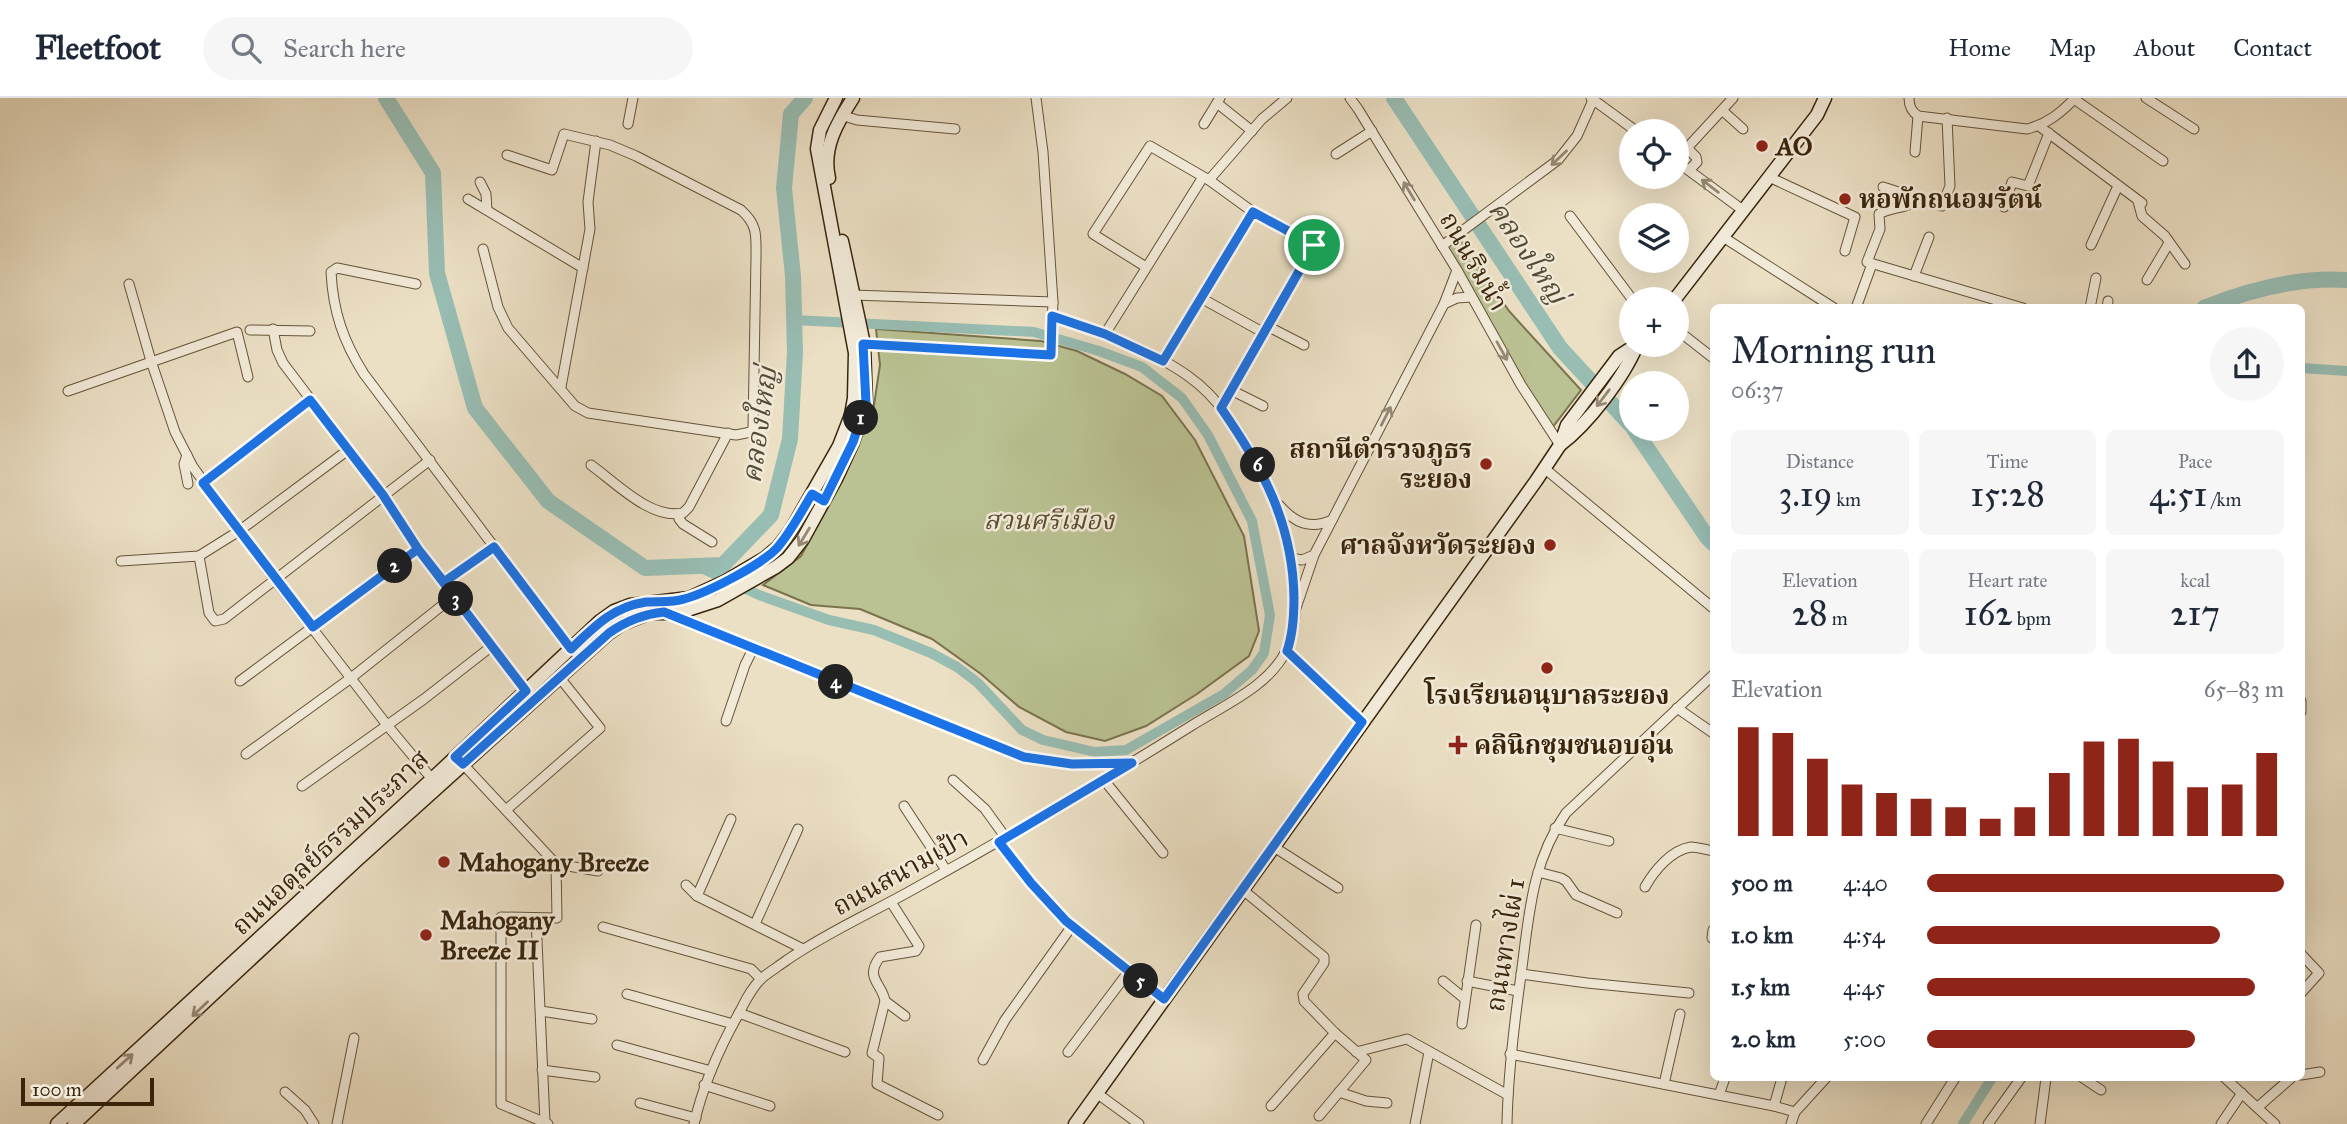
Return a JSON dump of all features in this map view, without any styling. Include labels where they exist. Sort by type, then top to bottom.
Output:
[{"type":"street","points":[[628,124],[633,98]]},
{"type":"street","name":"ถนนอดุลย์ธรรมประภาส","points":[[57,1124],[223,980],[459,761],[526,691],[600,621],[614,611],[630,605],[718,600],[782,563],[797,548],[853,442],[866,403],[859,341],[817,149],[820,130],[836,98]]},
{"type":"street","name":"ถนนอดุลย์ธรรมประภาส","points":[[851,311],[853,295],[826,166],[831,139],[853,98]]},
{"type":"street","points":[[859,341],[1051,355],[1053,302],[1043,152],[1036,98]]},
{"type":"street","points":[[1105,334],[1206,178],[1262,119],[1287,98]]},
{"type":"street","name":"ถนนริมน้ำ","points":[[1350,98],[1442,246],[1521,385],[1559,445]]},
{"type":"street","points":[[1442,246],[1558,160],[1570,147],[1593,98],[1620,119]]},
{"type":"street","points":[[1689,146],[1733,98]]},
{"type":"street","points":[[1684,287],[1817,115],[1825,98]]},
{"type":"street","points":[[1909,98],[1909,106],[1918,116],[2027,129],[2039,126],[2066,108],[2074,98],[2163,161]]},
{"type":"street","points":[[2146,98],[2193,130]]},
{"type":"street","points":[[1204,124],[1218,101],[1252,131]]},
{"type":"street","points":[[1723,111],[1743,129]]},
{"type":"street","points":[[841,116],[857,120],[955,129]]},
{"type":"street","points":[[1915,152],[1918,116]]},
{"type":"street","points":[[1883,187],[1942,206],[1950,186],[1947,118]]},
{"type":"street","points":[[2039,126],[2140,202],[2142,216],[2165,236],[2185,264]]},
{"type":"street","points":[[1336,154],[1372,131]]},
{"type":"street","points":[[2004,207],[2012,182],[2028,186],[2049,133]]},
{"type":"street","points":[[483,249],[498,307],[508,328],[575,406],[588,413],[744,435],[751,432],[756,257],[754,225],[750,218],[741,210],[636,156],[596,141],[564,134],[552,170],[507,155]]},
{"type":"street","points":[[561,387],[590,222],[588,202],[596,141]]},
{"type":"street","points":[[1146,267],[1093,234],[1150,146],[1206,178],[1253,212],[1314,245]]},
{"type":"street","points":[[1689,150],[1697,162],[1689,170],[1744,211]]},
{"type":"street","points":[[1769,177],[1855,217],[1845,251]]},
{"type":"street","points":[[480,182],[486,194],[487,210]]},
{"type":"street","points":[[2091,245],[2118,186]]},
{"type":"street","points":[[468,198],[583,268]]},
{"type":"street","points":[[1917,199],[1910,206],[1886,209],[1879,214],[1880,229],[1867,262],[2009,304]]},
{"type":"street","points":[[1163,361],[1253,212]]},
{"type":"street","points":[[1570,216],[1623,287]]},
{"type":"street","points":[[1221,408],[1321,232]]},
{"type":"street","points":[[1723,237],[1829,304]]},
{"type":"street","points":[[1914,276],[1929,237]]},
{"type":"street","points":[[2147,281],[2169,243]]},
{"type":"street","points":[[1857,304],[1872,264]]},
{"type":"street","points":[[416,284],[337,268],[331,272],[332,298],[342,336],[364,374],[571,649]]},
{"type":"street","points":[[1294,613],[1314,555],[1444,304],[1457,271]]},
{"type":"street","points":[[2091,304],[2096,278]]},
{"type":"street","points":[[129,284],[176,432],[203,483],[387,725],[432,779]]},
{"type":"street","points":[[853,295],[1053,302]]},
{"type":"street","points":[[1444,304],[1457,298],[1471,297]]},
{"type":"street","points":[[1201,298],[1304,345]]},
{"type":"street","points":[[1818,304],[1821,298]]},
{"type":"street","points":[[1052,320],[1105,334],[1163,361],[1191,377],[1221,408],[1263,474],[1276,501],[1291,558],[1294,613]]},
{"type":"street","points":[[273,329],[283,363],[383,495],[418,549],[526,691]]},
{"type":"street","points":[[250,330],[310,331]]},
{"type":"street","points":[[68,391],[237,332],[248,377]]},
{"type":"street","points":[[1689,339],[1710,356]]},
{"type":"street","name":"ถนนอดุลย์ธรรมประภาส","points":[[74,1124],[432,779],[459,761],[560,678],[609,633],[622,624],[650,613],[678,613],[778,547],[839,446],[851,415],[859,341]]},
{"type":"street","points":[[1075,1124],[1559,445],[1627,357]]},
{"type":"street","points":[[1231,390],[1263,406]]},
{"type":"street","points":[[203,483],[310,400]]},
{"type":"street","points":[[591,465],[649,508],[668,515],[680,514],[689,507],[727,433]]},
{"type":"street","points":[[121,561],[199,556],[239,531],[348,450]]},
{"type":"street","points":[[187,455],[184,464],[188,484]]},
{"type":"street","points":[[199,556],[209,613],[215,621],[224,619],[430,460]]},
{"type":"street","points":[[1544,468],[1710,606]]},
{"type":"street","points":[[812,494],[824,501]]},
{"type":"street","points":[[1276,501],[1288,515],[1317,529],[1322,539]]},
{"type":"street","points":[[680,514],[679,519],[683,524],[712,542]]},
{"type":"street","points":[[1288,545],[1293,531],[1305,524],[1322,525],[1332,520]]},
{"type":"street","points":[[444,582],[494,547]]},
{"type":"street","points":[[240,681],[418,549]]},
{"type":"street","points":[[1291,558],[1302,560],[1314,555]]},
{"type":"street","points":[[246,754],[351,678],[454,596]]},
{"type":"street","points":[[664,612],[1024,757],[1050,762],[1099,765],[1132,763]]},
{"type":"street","name":"ถนนสนามเป้า","points":[[695,1121],[704,1085],[733,1024],[761,979],[803,949],[1003,840],[1104,780],[1255,685],[1266,677],[1287,651],[1294,613]]},
{"type":"street","points":[[302,786],[492,646]]},
{"type":"street","points":[[726,721],[753,649]]},
{"type":"street","points":[[1287,651],[1362,722]]},
{"type":"street","points":[[506,810],[600,728],[560,678]]},
{"type":"street","name":"ถนนทางไผ่ 1","points":[[1507,1124],[1510,1054],[1530,897],[1555,828],[1566,813],[1710,678]]},
{"type":"street","points":[[1677,708],[1710,731]]},
{"type":"street","points":[[459,761],[556,864],[598,871]]},
{"type":"street","points":[[953,780],[985,809],[1003,840],[1046,901],[1072,926],[1164,999]]},
{"type":"street","points":[[1104,780],[1163,853]]},
{"type":"street","points":[[904,806],[946,870]]},
{"type":"street","points":[[697,896],[731,819]]},
{"type":"street","points":[[1555,828],[1609,841]]},
{"type":"street","points":[[755,924],[799,829]]},
{"type":"street","points":[[1274,847],[1338,888]]},
{"type":"street","points":[[1646,887],[1655,869],[1677,853],[1691,847],[1710,850]]},
{"type":"street","points":[[536,918],[546,1123],[501,1104],[501,917],[557,918],[556,864]]},
{"type":"street","points":[[1538,872],[1561,878],[1576,895],[1617,913]]},
{"type":"street","points":[[686,885],[697,896],[803,949]]},
{"type":"street","points":[[1242,890],[1324,957],[1324,963],[1303,994],[1304,1001],[1366,1060],[1319,1116]]},
{"type":"street","points":[[891,902],[919,946],[916,951],[880,957],[874,970],[874,980],[885,1001],[872,1054],[879,1058],[877,1084],[938,1115]]},
{"type":"street","points":[[1462,1024],[1476,925]]},
{"type":"street","points":[[983,1060],[1005,1020],[1072,926]]},
{"type":"street","points":[[603,927],[751,969],[761,979]]},
{"type":"street","points":[[2305,958],[2319,973],[2305,989]]},
{"type":"street","points":[[1068,1052],[1129,971]]},
{"type":"street","points":[[1521,974],[1689,993]]},
{"type":"street","points":[[1443,981],[1465,999]]},
{"type":"street","points":[[1467,981],[1518,991]]},
{"type":"street","points":[[626,994],[733,1024]]},
{"type":"street","points":[[885,1001],[905,1016]]},
{"type":"street","points":[[541,1011],[592,1019]]},
{"type":"street","points":[[739,1013],[845,1052]]},
{"type":"street","points":[[1664,1084],[1680,1014]]},
{"type":"street","points":[[1271,1106],[1335,1033]]},
{"type":"street","points":[[337,1124],[354,1038]]},
{"type":"street","points":[[1356,1052],[1407,1039],[1508,1095]]},
{"type":"street","points":[[617,1045],[711,1071]]},
{"type":"street","points":[[1415,1124],[1429,1052]]},
{"type":"street","points":[[1510,1054],[1795,1112]]},
{"type":"street","points":[[542,1070],[595,1077]]},
{"type":"street","points":[[2305,1074],[2320,1072]]},
{"type":"street","points":[[1719,1095],[1724,1081]]},
{"type":"street","points":[[1774,1106],[1781,1081]]},
{"type":"street","points":[[1791,1124],[1795,1112],[1823,1081]]},
{"type":"street","points":[[1926,1124],[1953,1081]]},
{"type":"street","points":[[1988,1124],[2019,1081]]},
{"type":"street","points":[[2040,1124],[2046,1081]]},
{"type":"street","points":[[2087,1081],[2101,1090]]},
{"type":"street","points":[[2228,1081],[2275,1124]]},
{"type":"street","points":[[2258,1107],[2288,1081]]},
{"type":"street","points":[[704,1085],[770,1106]]},
{"type":"street","points":[[285,1092],[305,1110],[314,1124]]},
{"type":"street","points":[[1339,1092],[1366,1101],[1387,1103]]},
{"type":"street","points":[[2221,1124],[2242,1093]]},
{"type":"street","points":[[1098,1094],[1139,1124]]},
{"type":"street","points":[[639,1103],[695,1121]]},
{"type":"street","points":[[300,1124],[305,1110]]},
{"type":"green space","points":[[1459,238],[1509,311],[1581,390],[1552,428],[1520,379],[1446,247]]},
{"type":"green space","name":"สวนศรีเมือง","points":[[876,329],[1041,341],[1077,351],[1125,374],[1162,396],[1195,440],[1244,536],[1259,631],[1249,656],[1197,694],[1146,726],[1105,741],[1066,732],[1019,707],[981,674],[932,639],[860,609],[811,605],[763,585],[801,556],[873,412],[880,365]]},
{"type":"waterway","name":"คลองใหญ่","points":[[386,98],[433,173],[437,273],[475,408],[548,501],[645,568],[723,565],[771,515],[790,439],[795,352],[793,276],[784,188],[791,114],[805,98]]},
{"type":"waterway","name":"คลองใหญ่","points":[[1394,98],[1560,348],[1619,412]]},
{"type":"waterway","name":"คลองใหญ่","points":[[2215,304],[2274,286],[2347,280]]},
{"type":"waterway","points":[[695,565],[759,595],[829,620],[874,630],[931,653],[957,667],[978,683],[1022,730],[1043,740],[1095,752],[1126,750],[1224,694],[1252,670],[1264,653],[1270,615],[1252,521],[1208,435],[1182,398],[1142,367],[1034,332],[794,320]]},
{"type":"waterway","points":[[2305,368],[2347,371]]},
{"type":"waterway","name":"คลองใหญ่","points":[[1642,441],[1710,540]]},
{"type":"waterway","points":[[1963,1124],[1990,1081]]},
{"type":"place","name":"AO","points":[[1762,146]]},
{"type":"place","name":"หอพักถนอมรัตน์","points":[[1845,199]]},
{"type":"place","name":"สถานีตำรวจภูธร ระยอง","points":[[1486,464]]},
{"type":"place","name":"ศาลจังหวัดระยอง","points":[[1550,545]]},
{"type":"place","name":"โรงเรียนอนุบาลระยอง","points":[[1547,668]]},
{"type":"place","name":"คลินิกชุมชนอบอุ่น","points":[[1458,745]]},
{"type":"place","name":"Mahogany Breeze","points":[[444,862]]},
{"type":"place","name":"Mahogany Breeze II","points":[[426,935]]},
{"type":"route","points":[[1314,245],[1221,408],[1263,474],[1276,501],[1285,533],[1294,580],[1294,613],[1287,651],[1362,722],[1164,999],[1066,921],[1046,901],[999,842],[1132,763],[1072,764],[1024,757],[664,612],[650,613],[622,624],[609,633],[463,764],[455,757],[526,691],[418,549],[383,495],[310,400],[203,483],[313,627],[418,549],[444,582],[494,547],[571,649],[614,611],[630,605],[682,600],[743,572],[778,547],[812,494],[824,501],[853,442],[866,403],[863,344],[1051,355],[1052,316],[1105,334],[1163,361],[1253,212],[1314,245]]}]
